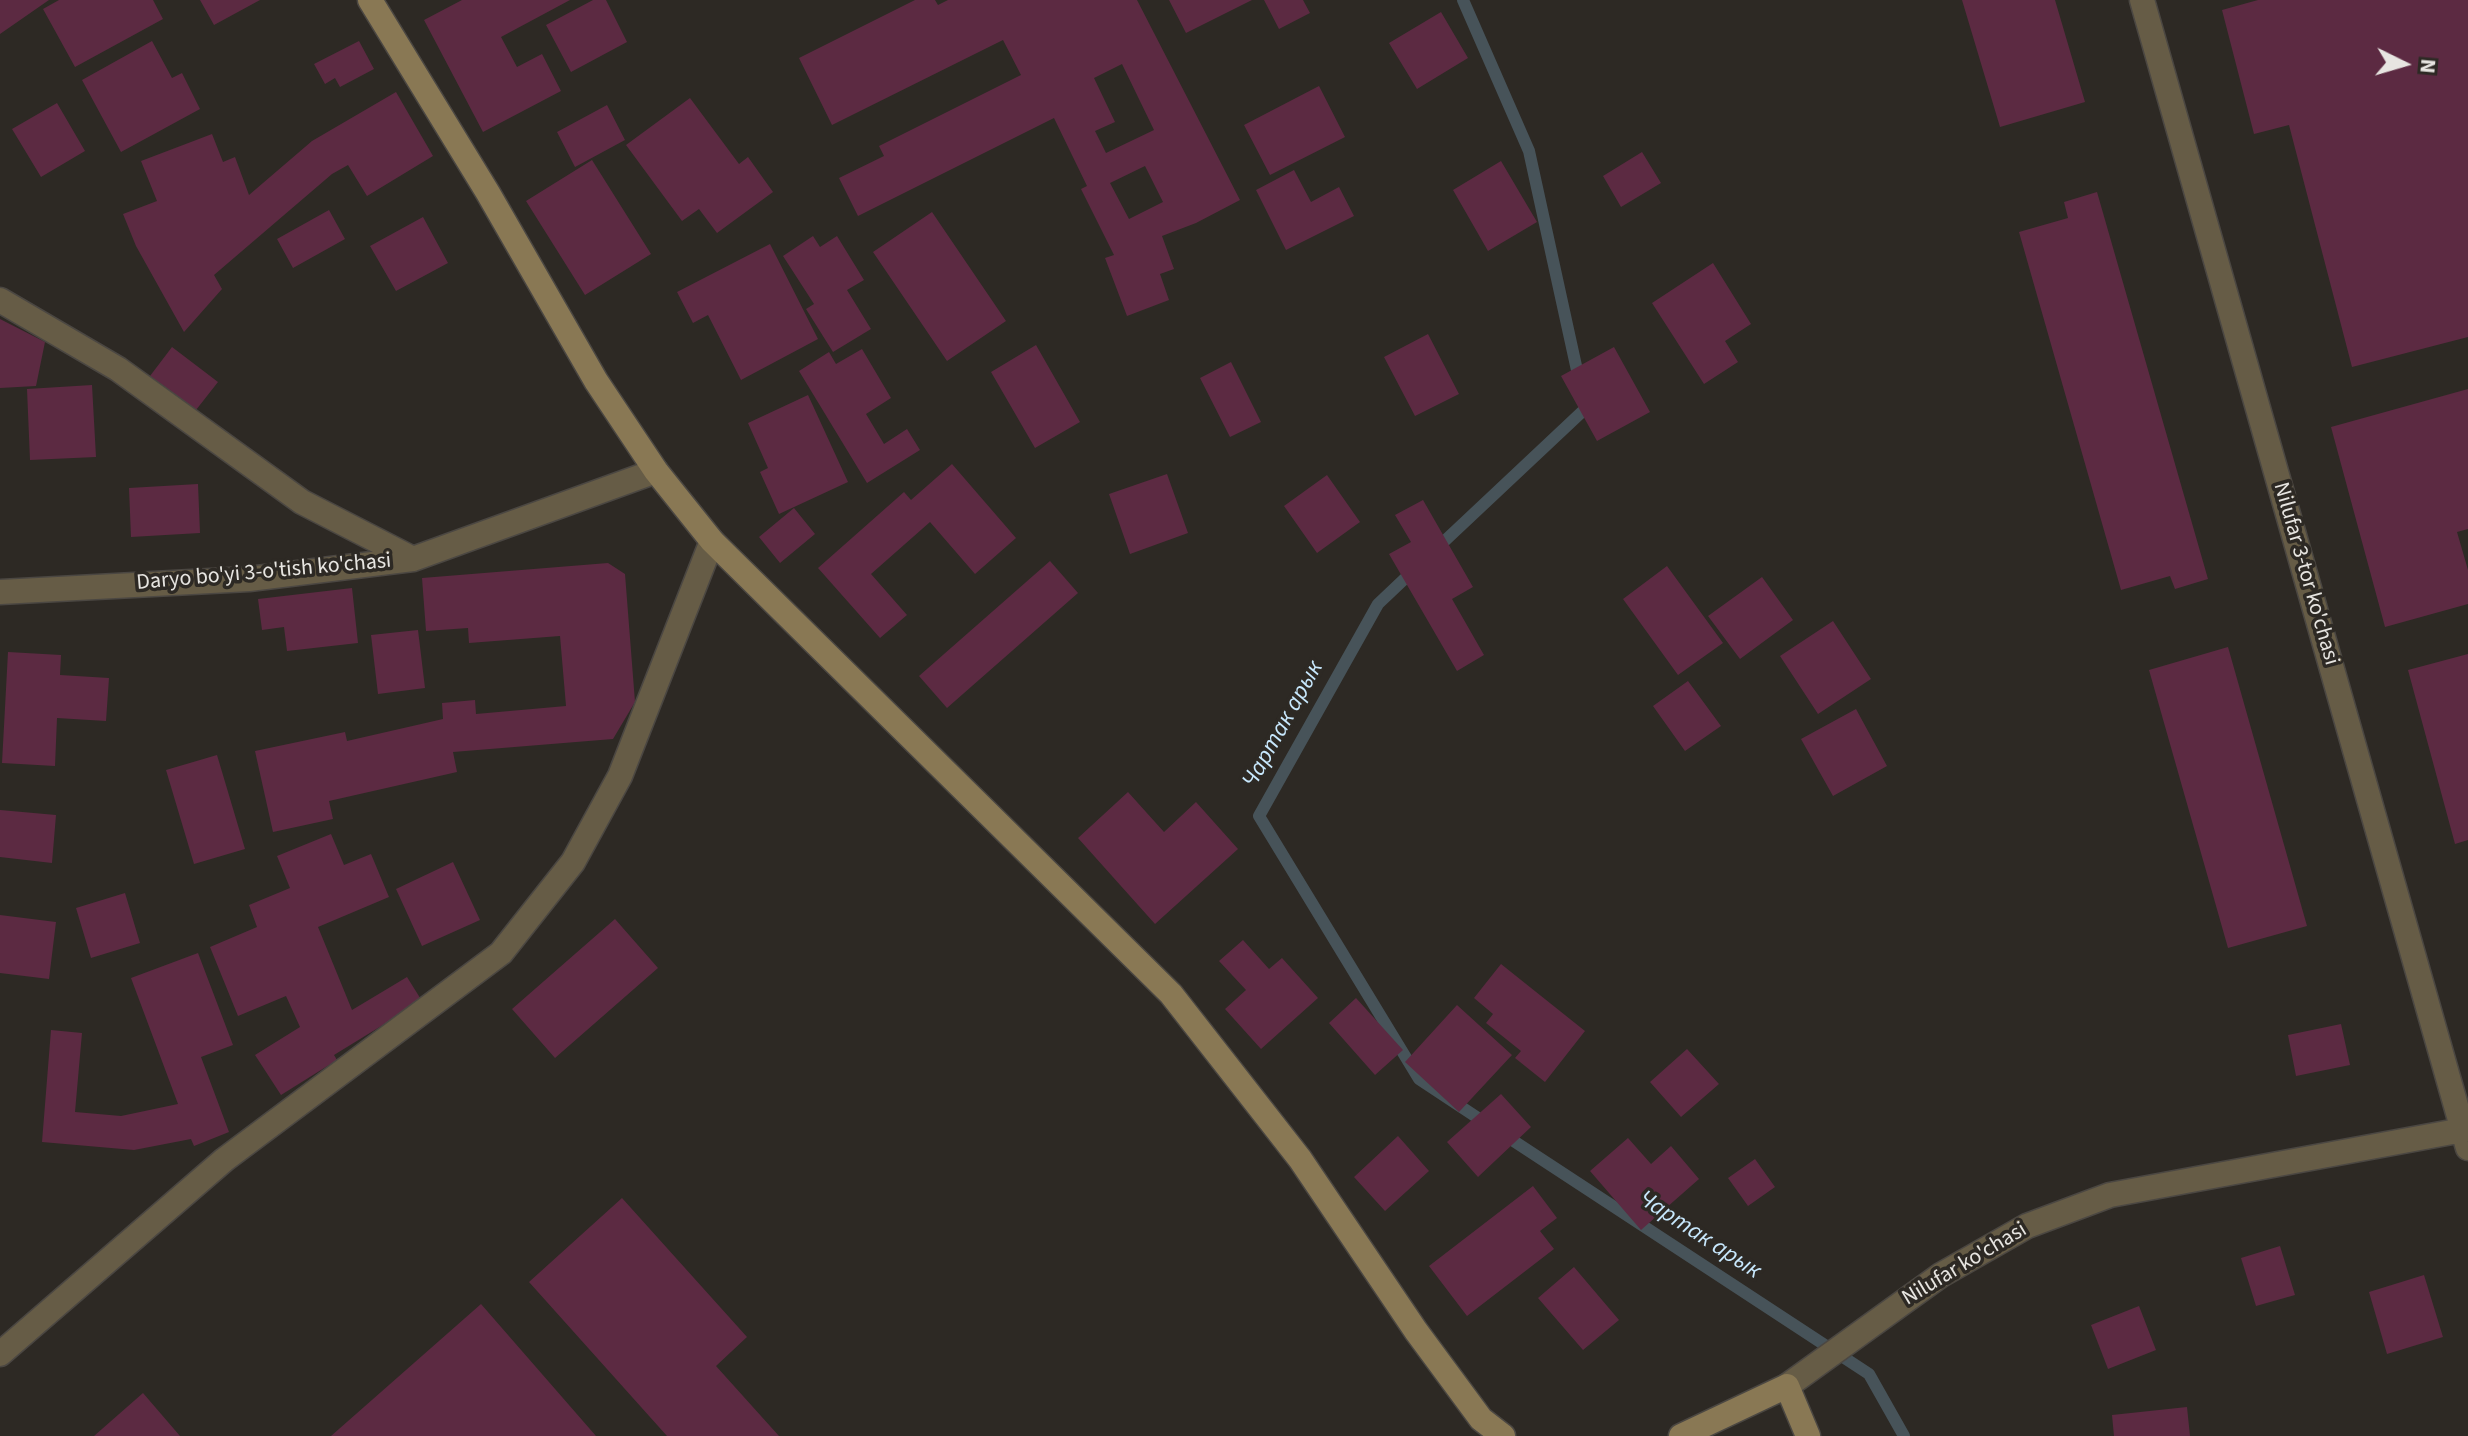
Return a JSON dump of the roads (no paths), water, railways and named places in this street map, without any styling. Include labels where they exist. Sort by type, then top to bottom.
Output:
[{"type":"street","points":[[370,0],[488,193],[596,381],[656,471],[712,541],[1171,994],[1300,1159],[1416,1331],[1481,1419],[1503,1436]]},
{"type":"street","name":"Nilufar 3-tor ko'chasi","points":[[2142,0],[2466,1135]]},
{"type":"street","points":[[0,300],[118,369],[302,502],[413,559]]},
{"type":"street","name":"Daryo bo'yi 3-o'tish ko'chasi","points":[[0,592],[249,579],[413,559],[656,471]]},
{"type":"street","points":[[0,1354],[224,1160],[501,953],[573,862],[620,776],[712,541]]},
{"type":"street","name":"Nilufar ko'chasi","points":[[1681,1436],[1787,1386],[1941,1275],[2027,1226],[2110,1195],[2466,1135]]},
{"type":"street","points":[[1787,1386],[1808,1436]]},
{"type":"waterway","name":"Чартак арык","points":[[1463,0],[1529,151],[1580,384]]},
{"type":"waterway","name":"Чартак арык","points":[[1435,550],[1585,409],[1584,402]]},
{"type":"waterway","name":"Чартак арык","points":[[1416,568],[1378,604],[1259,816],[1419,1079],[1487,1124]]},
{"type":"waterway","name":"Чартак арык","points":[[1503,1134],[1869,1374],[1904,1436]]}]
